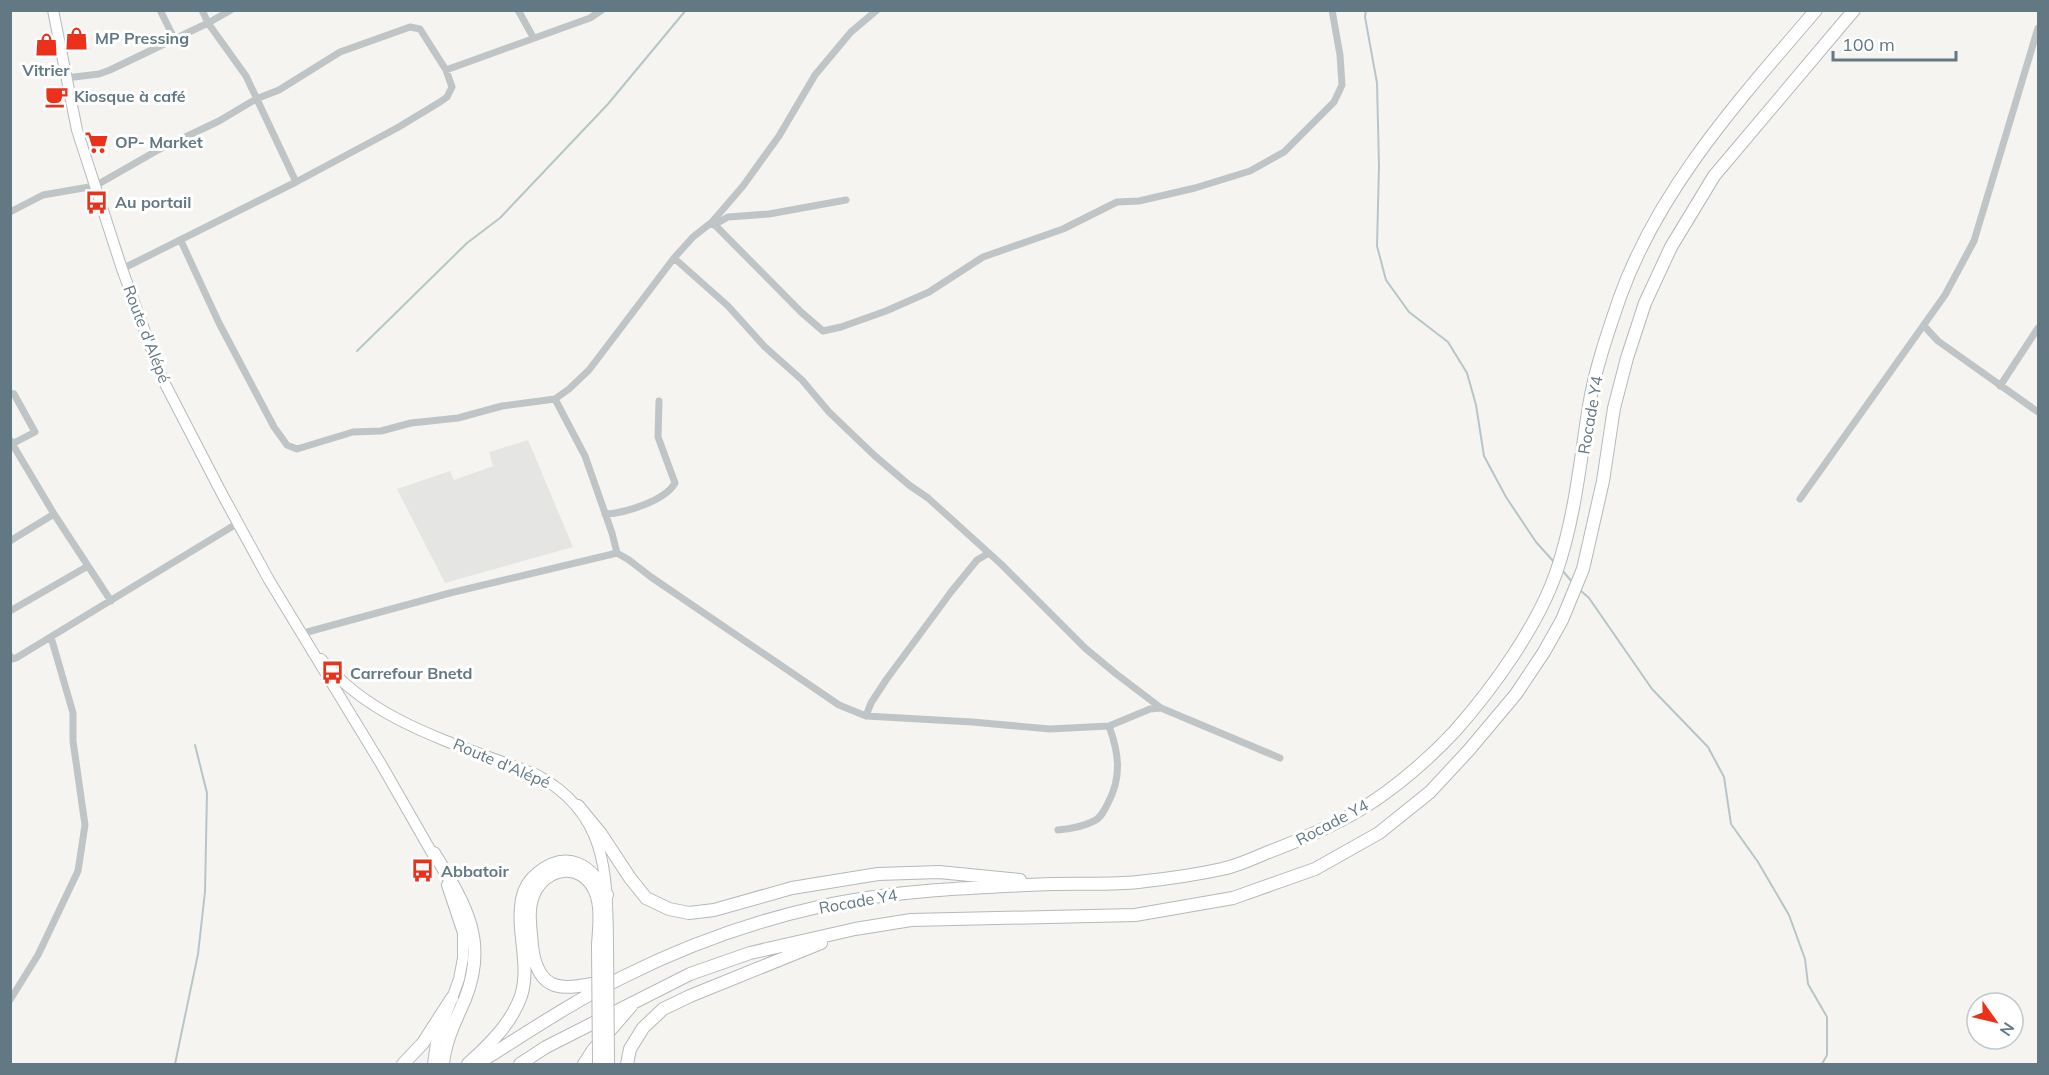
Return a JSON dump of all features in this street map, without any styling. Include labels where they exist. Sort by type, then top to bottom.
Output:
[{"type":"highway","name":"Rocade Y4","points":[[477,1065],[619,978],[682,949],[744,927],[819,907],[902,893],[1051,884],[1136,882],[1227,869],[1296,842],[1362,809],[1411,772],[1453,732],[1497,678],[1546,596],[1558,567],[1572,519],[1590,402],[1605,344],[1622,293],[1645,238],[1691,163],[1816,10]]},
{"type":"highway","name":"Rocade Y4","points":[[520,1065],[546,1047],[635,1000],[690,974],[750,953],[855,929],[911,920],[1135,915],[1233,898],[1315,869],[1379,832],[1430,792],[1469,750],[1516,693],[1544,652],[1562,620],[1590,546],[1614,408],[1627,358],[1645,303],[1671,247],[1714,176],[1854,10]]},
{"type":"highway","points":[[578,806],[601,834],[646,898],[669,909],[689,913],[714,910],[792,888],[878,874],[939,872],[1051,884]]},
{"type":"highway","points":[[434,853],[459,895],[469,916],[475,937],[476,962],[470,986],[441,1043],[443,1065]]},
{"type":"highway","points":[[468,1065],[494,1041],[516,1010],[522,993],[524,957],[521,917],[522,899],[527,885],[550,863],[569,861],[592,872],[608,895]]},
{"type":"highway","points":[[599,1065],[603,944],[599,902],[587,879],[568,870],[553,872],[542,881],[530,905],[535,964],[539,973],[547,981],[560,987],[573,988],[619,978]]},
{"type":"highway","points":[[627,1065],[630,1049],[643,1028],[663,1010],[690,996],[855,929]]},
{"type":"highway","points":[[403,1065],[423,1043],[452,998]]},
{"type":"highway","points":[[584,1065],[593,1050],[635,1000]]},
{"type":"main road","name":"Route d'Alépé","points":[[53,10],[77,130],[122,269],[162,378],[238,523],[300,634],[434,853],[452,896],[463,933],[463,958],[459,979],[433,1065]]},
{"type":"main road","name":"Route d'Alépé","points":[[300,634],[324,663],[375,706],[405,724],[537,775],[556,785],[578,806],[596,836],[604,865],[608,895],[603,944],[609,1065]]},
{"type":"street","points":[[160,10],[175,40]]},
{"type":"street","points":[[202,10],[237,62],[296,182]]},
{"type":"street","points":[[66,78],[99,74],[110,70],[175,40],[231,10]]},
{"type":"street","points":[[518,10],[533,37]]},
{"type":"street","points":[[446,70],[590,18],[602,10]]},
{"type":"street","points":[[713,223],[744,186],[778,136],[814,75],[851,32],[877,10]]},
{"type":"street","points":[[713,223],[801,312],[823,331],[841,327],[929,292],[983,257],[1063,229],[1117,202],[1139,201],[1195,188],[1250,171],[1284,152],[1334,102],[1342,85],[1340,55],[1332,10]]},
{"type":"street","points":[[10,212],[43,195],[95,186],[256,99],[279,90],[340,52],[410,27],[420,29],[446,70],[452,87],[447,97],[296,182],[122,269]]},
{"type":"street","points":[[1800,499],[1945,295],[1974,241],[2038,28]]},
{"type":"street","points":[[181,241],[219,323],[274,427],[291,448],[297,449],[353,432],[381,431],[411,423],[458,418],[502,406],[555,399],[569,390],[589,370],[674,258],[693,237],[713,223],[728,217],[846,200]]},
{"type":"street","points":[[674,258],[728,306],[764,346],[802,380],[829,412],[874,456],[909,486],[928,498],[989,553],[1085,648],[1161,708],[1280,758]]},
{"type":"street","points":[[1924,326],[1938,341],[2038,412]]},
{"type":"street","points":[[2001,386],[2038,328]]},
{"type":"street","points":[[10,393],[14,394],[35,432],[11,443],[111,601]]},
{"type":"street","points":[[555,399],[585,456],[617,553],[839,705],[866,716],[1050,729],[1109,726],[1150,709],[1161,708]]},
{"type":"street","points":[[605,514],[624,512],[640,506],[670,492],[675,483],[658,437],[658,401]]},
{"type":"street","points":[[10,541],[54,514]]},
{"type":"street","points":[[10,656],[16,658],[238,523]]},
{"type":"street","points":[[300,634],[450,593],[617,553]]},
{"type":"street","points":[[866,716],[871,703],[886,680],[951,592],[976,560],[989,553]]},
{"type":"street","points":[[10,611],[88,566]]},
{"type":"street","points":[[10,999],[38,955],[78,871],[85,825],[73,741],[73,713],[51,637]]},
{"type":"street","points":[[1058,830],[1093,822],[1099,818],[1114,792],[1118,780],[1117,755],[1109,726]]},
{"type":"shaded area","points":[[528,440],[573,547],[445,583],[397,489],[450,471],[454,480],[493,466],[489,452]]},
{"type":"waterway","points":[[357,351],[467,243],[500,218],[608,104],[686,10]]},
{"type":"waterway","points":[[1366,10],[1365,17],[1377,83],[1379,166],[1377,246],[1386,280],[1409,312],[1448,342],[1467,373],[1476,405],[1484,456],[1506,497],[1536,542],[1554,562]]},
{"type":"waterway","points":[[1562,570],[1572,582]]},
{"type":"waterway","points":[[1580,590],[1589,598],[1652,689],[1708,747],[1724,777],[1731,824],[1758,862],[1789,915],[1805,959],[1808,984],[1827,1017],[1827,1055],[1822,1064]]},
{"type":"waterway","points":[[175,1064],[198,954],[205,892],[207,793],[195,745]]},
{"type":"place","name":"MP Pressing","points":[[77,38]]},
{"type":"place","name":"Vitrier","points":[[46,45]]},
{"type":"place","name":"Kiosque à café","points":[[56,96]]},
{"type":"place","name":"OP- Market","points":[[97,142]]},
{"type":"place","name":"Au portail","points":[[97,202]]},
{"type":"place","name":"Carrefour Bnetd","points":[[332,673]]},
{"type":"place","name":"Abbatoir","points":[[423,871]]}]
